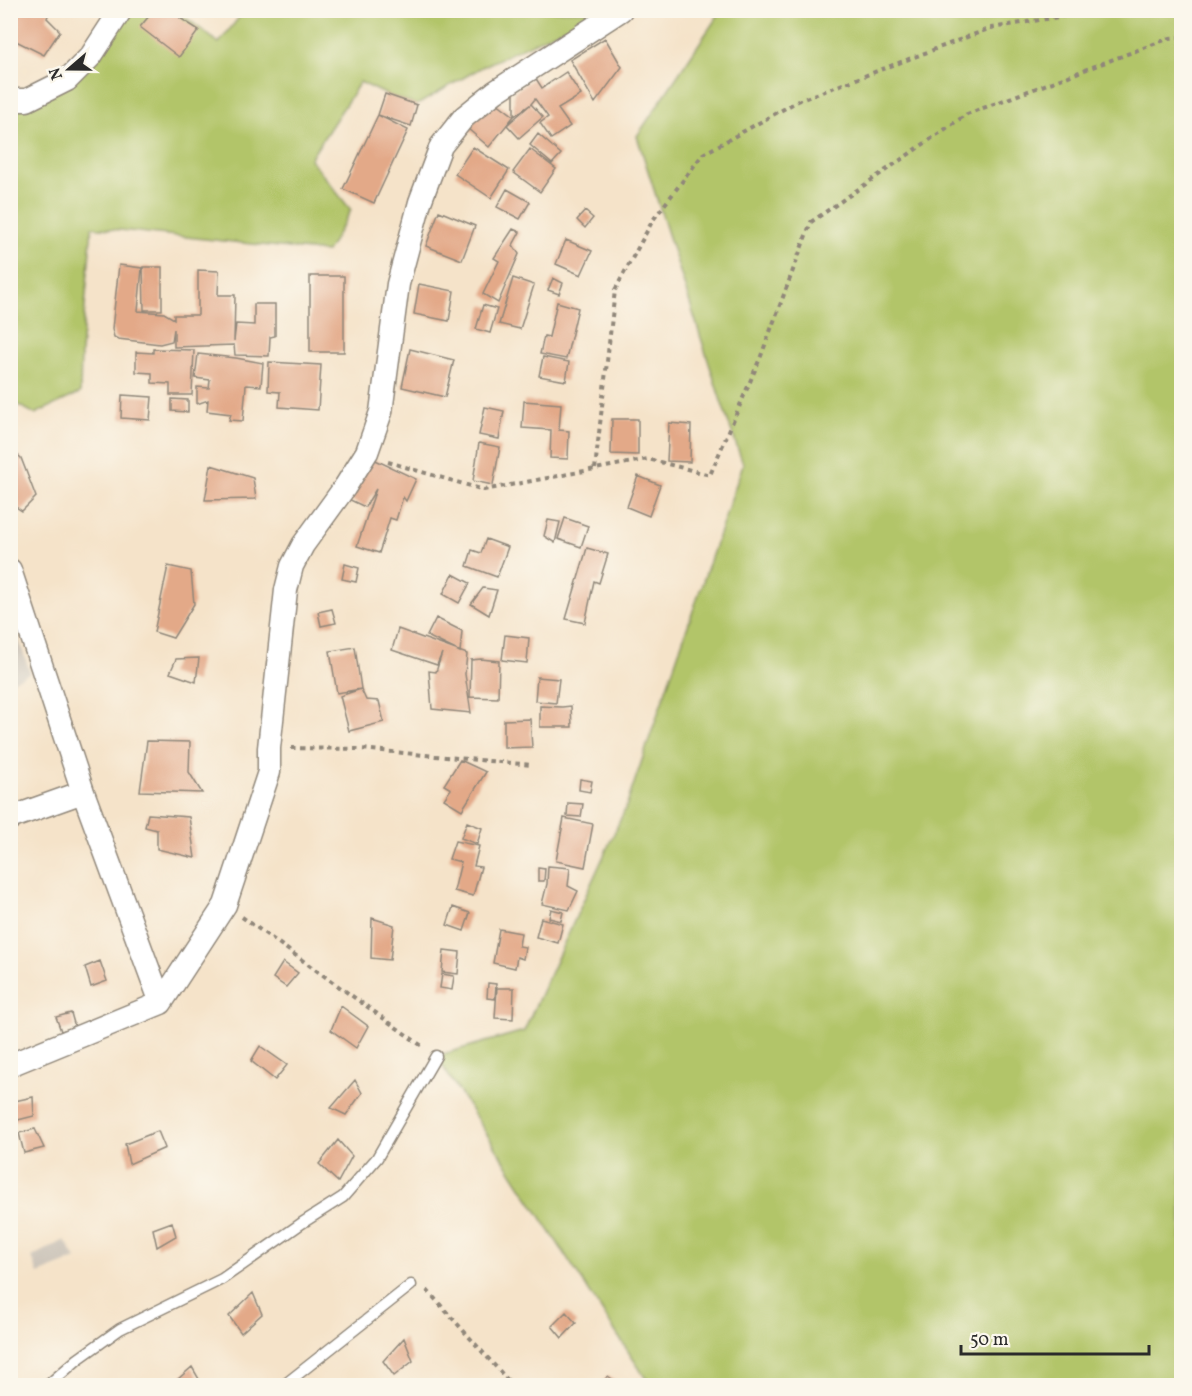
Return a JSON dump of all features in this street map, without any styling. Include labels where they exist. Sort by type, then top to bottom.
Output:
[{"type":"street","points":[[10,100],[27,100],[67,80],[91,56],[121,10]]},
{"type":"street","points":[[10,1065],[161,1003],[225,905],[269,772],[269,748],[286,590],[292,566],[303,545],[367,452],[381,412],[399,284],[420,202],[441,146],[464,117],[495,92],[621,10]]},
{"type":"street","points":[[10,570],[15,594],[83,792],[161,1003]]},
{"type":"street","points":[[10,818],[83,792]]},
{"type":"lane","points":[[46,1386],[78,1359],[120,1329],[222,1279],[302,1222],[343,1197],[377,1158],[436,1056]]},
{"type":"lane","points":[[283,1386],[411,1285]]},
{"type":"path","points":[[595,469],[615,290],[653,220],[703,154],[798,101],[991,28],[1101,10]]},
{"type":"path","points":[[378,459],[484,490],[648,459],[710,475],[761,356],[811,222],[967,114],[1170,38],[1182,37]]},
{"type":"path","points":[[269,748],[361,749],[532,765]]},
{"type":"path","points":[[225,905],[436,1056]]},
{"type":"path","points":[[411,1285],[424,1286],[513,1386]]},
{"type":"shaded area","points":[[13,621],[30,673],[11,682],[10,622]]},
{"type":"shaded area","points":[[65,1240],[76,1259],[38,1274],[32,1257]]},
{"type":"green space","points":[[130,11],[177,11],[219,43],[244,11],[599,11],[482,67],[417,105],[360,82],[310,159],[351,210],[327,252],[92,227],[81,352],[80,393],[35,414],[11,401],[11,98],[94,57]]},
{"type":"green space","points":[[721,11],[1181,11],[1181,1385],[650,1385],[436,1056],[524,1031],[626,807],[743,464],[637,136]]},
{"type":"building","points":[[10,10],[50,10],[47,18],[60,31],[44,55],[10,38]]},
{"type":"building","points":[[154,10],[187,10],[180,18],[199,30],[179,57],[140,27]]},
{"type":"building","points":[[605,38],[622,67],[595,103],[570,60]]},
{"type":"building","points":[[566,72],[581,95],[558,109],[570,126],[551,139],[540,123],[548,117],[535,99],[514,116],[514,92],[535,77],[542,88]]},
{"type":"building","points":[[385,94],[417,105],[411,126],[378,115]]},
{"type":"building","points":[[493,100],[514,116],[489,147],[467,128]]},
{"type":"building","points":[[531,104],[543,117],[519,138],[507,125]]},
{"type":"building","points":[[378,115],[408,130],[374,203],[343,189]]},
{"type":"building","points":[[538,134],[561,154],[552,164],[530,145]]},
{"type":"building","points":[[473,147],[509,170],[491,198],[455,174]]},
{"type":"building","points":[[530,149],[556,169],[540,192],[513,172]]},
{"type":"building","points":[[507,189],[530,202],[520,219],[497,207]]},
{"type":"building","points":[[439,211],[475,226],[462,260],[426,246]]},
{"type":"building","points":[[585,211],[593,218],[585,228],[577,220]]},
{"type":"building","points":[[513,229],[520,232],[513,245],[519,254],[498,303],[483,294],[499,261],[494,258]]},
{"type":"building","points":[[566,240],[592,251],[581,275],[556,264]]},
{"type":"building","points":[[119,265],[142,268],[138,311],[164,313],[174,319],[174,315],[198,315],[198,270],[219,271],[218,295],[235,295],[234,341],[236,324],[254,325],[254,304],[275,304],[275,336],[270,337],[269,356],[235,355],[234,345],[174,347],[174,329],[172,341],[160,344],[114,337],[112,329]]},
{"type":"building","points":[[143,267],[162,267],[162,310],[144,310]]},
{"type":"building","points":[[310,276],[344,276],[344,352],[310,352]]},
{"type":"building","points":[[513,278],[534,285],[520,329],[499,324]]},
{"type":"building","points":[[553,278],[563,283],[559,294],[548,290]]},
{"type":"building","points":[[419,284],[454,291],[449,321],[414,314]]},
{"type":"building","points":[[557,302],[578,308],[566,359],[540,354],[544,336],[549,337]]},
{"type":"building","points":[[483,305],[497,309],[490,333],[476,329]]},
{"type":"building","points":[[153,349],[194,350],[192,395],[170,395],[170,384],[152,383],[152,373],[136,372],[136,352],[153,353]]},
{"type":"building","points":[[410,349],[454,360],[445,397],[402,387]]},
{"type":"building","points":[[198,354],[263,363],[261,386],[246,385],[243,421],[229,420],[231,414],[207,411],[208,400],[197,404],[197,387],[209,388],[210,380],[195,378]]},
{"type":"building","points":[[543,357],[569,362],[566,381],[539,376]]},
{"type":"building","points":[[269,362],[321,365],[318,410],[279,407],[280,392],[268,391]]},
{"type":"building","points":[[122,395],[152,397],[150,420],[121,418]]},
{"type":"building","points":[[172,399],[188,400],[188,412],[172,411]]},
{"type":"building","points":[[524,401],[561,404],[559,430],[569,431],[568,459],[550,458],[551,430],[522,428]]},
{"type":"building","points":[[485,407],[504,411],[499,439],[479,435]]},
{"type":"building","points":[[612,419],[638,419],[638,455],[611,454]]},
{"type":"building","points":[[669,423],[691,425],[690,462],[667,461]]},
{"type":"building","points":[[479,443],[500,447],[493,485],[473,481]]},
{"type":"building","points":[[10,448],[21,458],[36,497],[22,511],[10,503]]},
{"type":"building","points":[[367,456],[416,479],[406,501],[403,497],[396,520],[390,518],[379,553],[357,546],[376,489],[365,507],[348,499]]},
{"type":"building","points":[[211,465],[253,478],[256,499],[205,500]]},
{"type":"building","points":[[638,476],[660,485],[649,516],[627,507]]},
{"type":"building","points":[[565,518],[588,526],[581,547],[558,539]]},
{"type":"building","points":[[548,520],[560,522],[555,543],[544,536]]},
{"type":"building","points":[[486,539],[508,547],[497,577],[467,566],[472,550],[481,553]]},
{"type":"building","points":[[587,548],[608,554],[599,583],[594,581],[585,623],[566,619]]},
{"type":"building","points":[[345,564],[359,568],[356,582],[342,579]]},
{"type":"building","points":[[168,566],[191,571],[194,604],[173,638],[154,632]]},
{"type":"building","points":[[453,574],[470,583],[459,603],[443,594]]},
{"type":"building","points":[[483,588],[497,590],[489,615],[471,604]]},
{"type":"building","points":[[332,609],[336,623],[321,626],[318,612]]},
{"type":"building","points":[[436,618],[462,631],[460,652],[427,636]]},
{"type":"building","points":[[398,629],[467,654],[465,674],[471,713],[432,709],[429,671],[436,672],[442,653],[437,665],[392,650]]},
{"type":"building","points":[[505,635],[529,638],[527,663],[502,660]]},
{"type":"building","points":[[355,647],[361,689],[337,693],[330,651]]},
{"type":"building","points":[[199,658],[196,682],[170,673],[176,659]]},
{"type":"building","points":[[471,660],[499,661],[498,698],[470,697]]},
{"type":"building","points":[[537,677],[559,679],[556,703],[535,701]]},
{"type":"building","points":[[361,689],[366,700],[379,701],[384,722],[349,731],[340,696]]},
{"type":"building","points":[[540,706],[571,706],[572,727],[540,727]]},
{"type":"building","points":[[530,719],[532,747],[504,748],[504,720]]},
{"type":"building","points":[[147,741],[190,742],[189,772],[202,793],[140,791]]},
{"type":"building","points":[[460,760],[486,772],[462,810],[444,799],[451,789],[444,785]]},
{"type":"building","points":[[580,779],[592,781],[590,792],[579,790]]},
{"type":"building","points":[[568,803],[583,804],[581,817],[567,816]]},
{"type":"building","points":[[148,814],[189,817],[195,858],[157,849],[157,830],[145,827]]},
{"type":"building","points":[[564,818],[593,824],[585,867],[556,861]]},
{"type":"building","points":[[467,822],[482,828],[477,844],[461,838]]},
{"type":"building","points":[[455,841],[479,846],[474,866],[481,867],[473,896],[454,891],[461,862],[449,859]]},
{"type":"building","points":[[548,866],[570,868],[568,886],[578,891],[569,910],[542,904],[547,884]]},
{"type":"building","points":[[538,868],[545,869],[544,881],[538,881]]},
{"type":"building","points":[[453,907],[470,913],[464,931],[447,925]]},
{"type":"building","points":[[551,909],[563,912],[561,921],[549,918]]},
{"type":"building","points":[[372,918],[394,925],[390,960],[371,958]]},
{"type":"building","points":[[541,918],[563,924],[558,943],[536,937]]},
{"type":"building","points":[[499,929],[521,933],[519,946],[525,947],[523,959],[517,957],[515,968],[493,963]]},
{"type":"building","points":[[444,950],[460,952],[458,974],[442,972]]},
{"type":"building","points":[[100,961],[107,981],[91,987],[85,967]]},
{"type":"building","points":[[283,962],[298,973],[286,987],[273,978]]},
{"type":"building","points":[[442,974],[454,976],[452,990],[440,988]]},
{"type":"building","points":[[488,983],[496,984],[495,999],[487,998]]},
{"type":"building","points":[[497,988],[514,988],[513,1019],[495,1018]]},
{"type":"building","points":[[341,1006],[368,1026],[356,1048],[331,1030]]},
{"type":"building","points":[[71,1013],[75,1027],[61,1031],[56,1017]]},
{"type":"building","points":[[260,1046],[287,1065],[275,1080],[251,1061]]},
{"type":"building","points":[[355,1080],[362,1093],[346,1115],[331,1108]]},
{"type":"building","points":[[33,1097],[34,1116],[10,1122],[10,1102]]},
{"type":"building","points":[[35,1129],[44,1148],[24,1153],[19,1133]]},
{"type":"building","points":[[158,1131],[165,1148],[129,1164],[125,1144]]},
{"type":"building","points":[[338,1140],[352,1156],[338,1182],[319,1164]]},
{"type":"building","points":[[172,1222],[176,1236],[157,1247],[153,1229]]},
{"type":"building","points":[[253,1293],[262,1314],[241,1333],[229,1316]]},
{"type":"building","points":[[566,1312],[576,1323],[562,1338],[552,1326]]},
{"type":"building","points":[[404,1338],[413,1361],[394,1376],[383,1361]]},
{"type":"building","points":[[192,1367],[199,1379],[191,1386],[170,1386]]},
{"type":"building","points":[[608,1376],[619,1384],[599,1386]]}]
